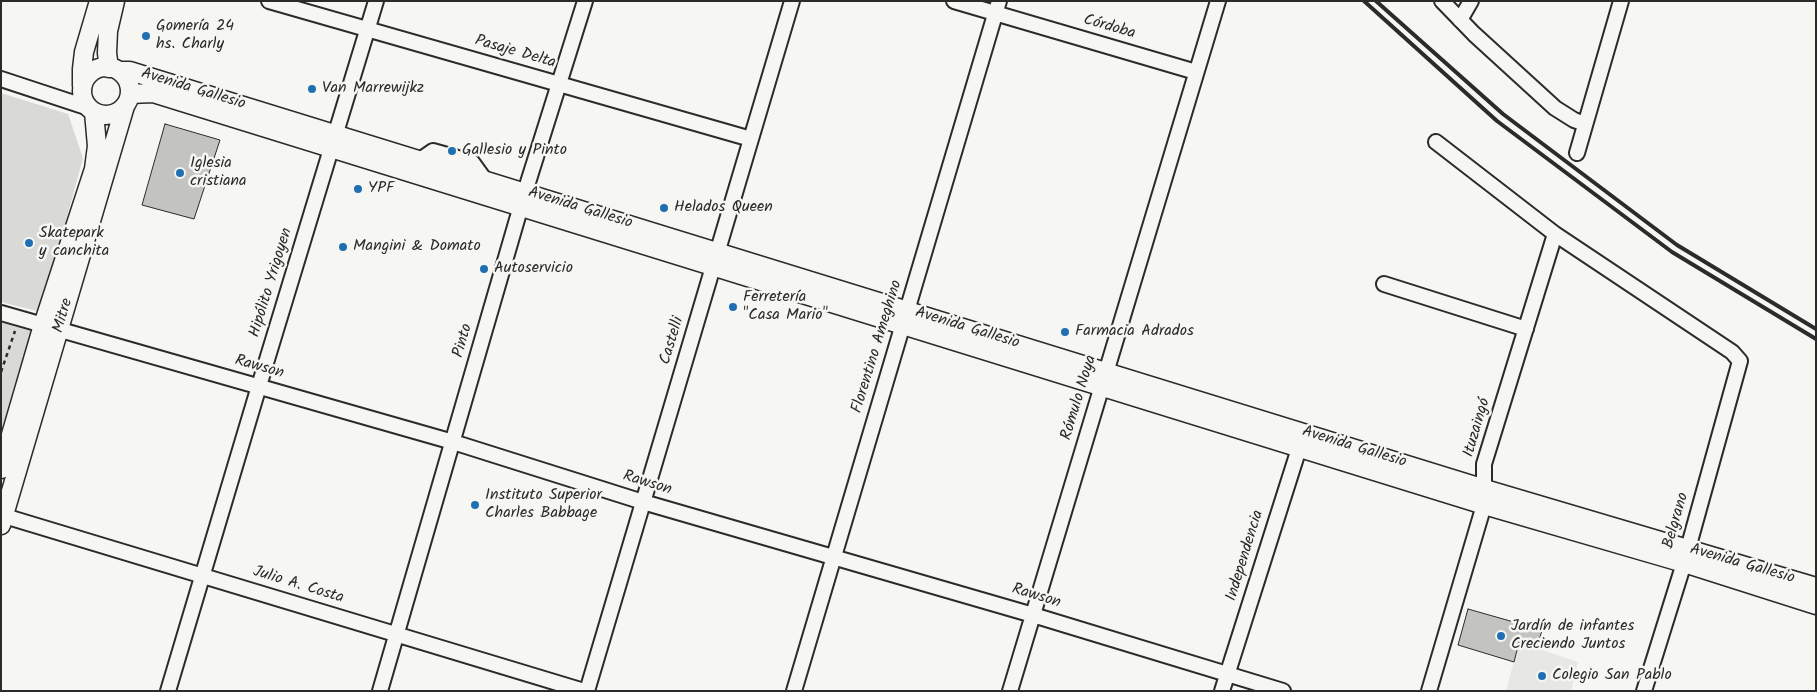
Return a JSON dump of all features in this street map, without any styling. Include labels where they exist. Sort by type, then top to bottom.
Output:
[{"type":"main road","points":[[98,1],[84,52],[82,89],[84,100],[92,110],[107,115],[120,111],[127,100],[128,81],[114,70],[107,53],[115,1]]},
{"type":"main road","points":[[82,89],[85,80],[91,73],[100,68],[114,70]]},
{"type":"main road","name":"Avenida Gallesio","points":[[114,70],[130,71],[334,141],[1484,497],[1686,556],[1816,587]]},
{"type":"main road","name":"Avenida Gallesio","points":[[127,100],[153,93],[334,141],[420,160],[485,180],[523,200]]},
{"type":"main road","name":"Mitre","points":[[1,469],[52,327],[127,100]]},
{"type":"main road","name":"Mitre","points":[[2,519],[94,169],[96,136],[92,110]]},
{"type":"main road","name":"Avenida Gallesio","points":[[1686,556],[1816,604]]},
{"type":"street","name":"Pasaje Delta","points":[[269,1],[751,139]]},
{"type":"street","name":"Hipólito Yrigoyen","points":[[168,691],[376,1]]},
{"type":"street","name":"Pinto","points":[[380,691],[523,200],[585,1]]},
{"type":"street","name":"Castelli","points":[[585,691],[792,1]]},
{"type":"street","name":"Córdoba","points":[[954,1],[997,7],[1196,72]]},
{"type":"street","name":"Rómulo Noya","points":[[1010,691],[1218,1]]},
{"type":"street","points":[[1442,1],[1555,108],[1585,124]]},
{"type":"street","points":[[1460,20],[1471,1]]},
{"type":"street","points":[[1577,154],[1621,1]]},
{"type":"street","name":"Florentino Ameghino","points":[[794,691],[997,7]]},
{"type":"street","points":[[1,79],[92,110]]},
{"type":"street","points":[[1436,142],[1555,234]]},
{"type":"street","name":"Ituzaingó","points":[[1429,691],[1484,497],[1484,464],[1555,234]]},
{"type":"street","name":"Belgrano","points":[[1555,234],[1732,352],[1740,360],[1686,556],[1644,691]]},
{"type":"street","points":[[1384,284],[1526,329]]},
{"type":"street","name":"Rawson","points":[[1,313],[453,442],[643,502],[834,556],[1283,691]]},
{"type":"street","name":"Independencia","points":[[1222,691],[1301,440]]},
{"type":"street","name":"Julio A. Costa","points":[[2,519],[203,576],[585,691]]},
{"type":"path","points":[[1,372],[19,318]]},
{"type":"shaded area","points":[[1,93],[68,114],[83,158],[41,312],[1,302]]},
{"type":"shaded area","points":[[1,313],[43,325],[1,455]]},
{"type":"shaded area","name":"Colegio San Pablo","points":[[1519,642],[1578,662],[1571,691],[1506,691]]},
{"type":"building","name":"Iglesia cristiana","points":[[165,124],[220,140],[194,219],[142,205]]},
{"type":"building","name":"Jardín de infantes Creciendo Juntos","points":[[1468,609],[1542,630],[1537,648],[1519,642],[1514,662],[1458,645]]},
{"type":"railway","points":[[1364,1],[1497,121],[1672,252],[1816,339]]},
{"type":"railway","points":[[1376,1],[1503,114],[1677,245],[1816,329]]},
{"type":"place","name":"Gomería 24 hs. Charly","points":[[146,36]]},
{"type":"place","name":"Van Marrewijkz","points":[[312,89]]},
{"type":"place","name":"Gallesio y Pinto","points":[[452,151]]},
{"type":"place","name":"Iglesia cristiana","points":[[180,173]]},
{"type":"place","name":"YPF","points":[[358,189]]},
{"type":"place","name":"Helados Queen","points":[[664,208]]},
{"type":"place","name":"Skatepark y canchita","points":[[29,243]]},
{"type":"place","name":"Mangini & Domato","points":[[343,247]]},
{"type":"place","name":"Autoservicio","points":[[484,269]]},
{"type":"place","name":"Ferretería \"Casa Mario\"","points":[[733,307]]},
{"type":"place","name":"Farmacia Adrados","points":[[1065,332]]},
{"type":"place","name":"Instituto Superior Charles Babbage","points":[[475,505]]},
{"type":"place","name":"Jardín de infantes Creciendo Juntos","points":[[1501,636]]},
{"type":"place","name":"Colegio San Pablo","points":[[1542,676]]}]
